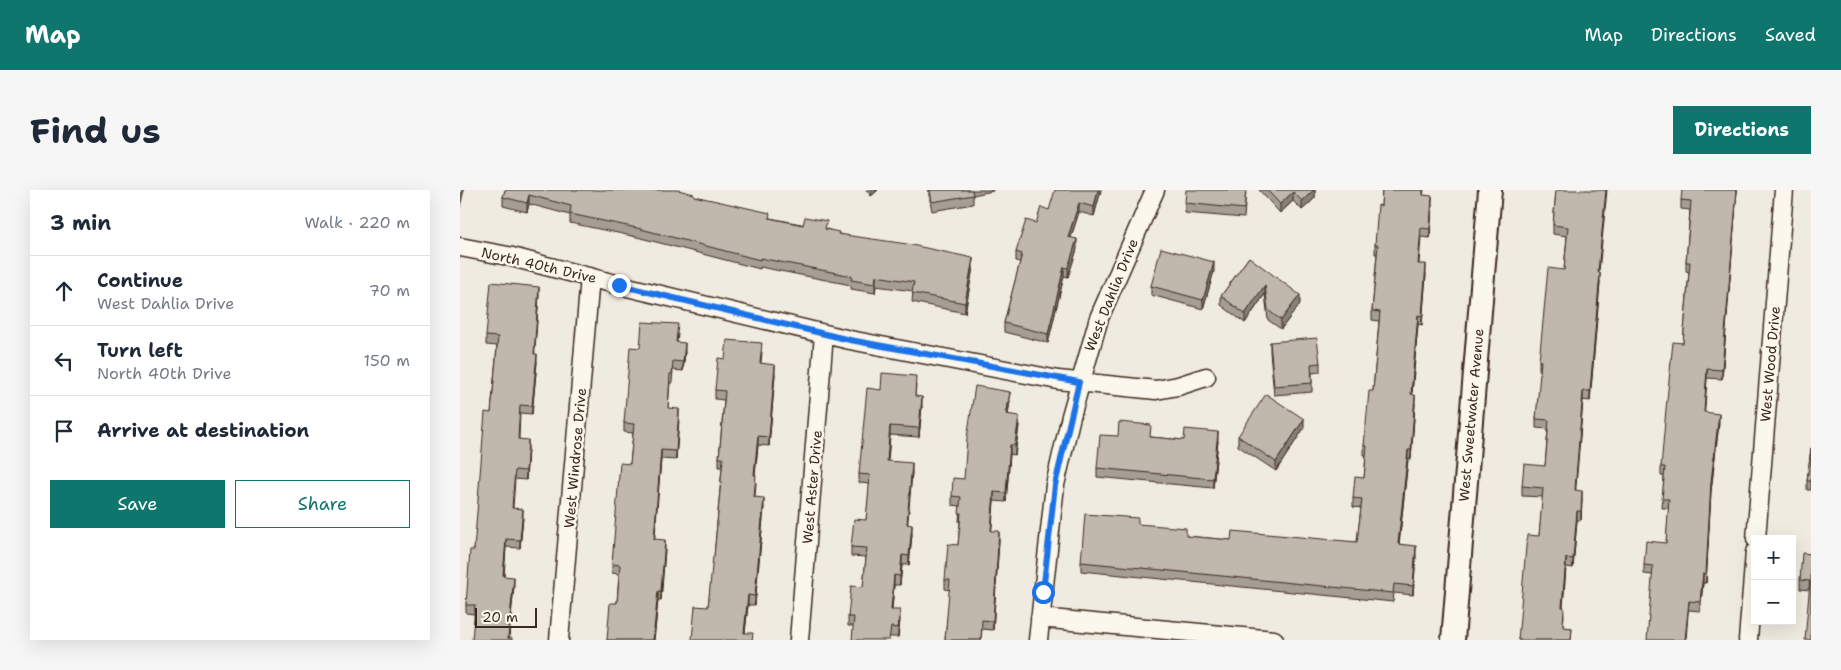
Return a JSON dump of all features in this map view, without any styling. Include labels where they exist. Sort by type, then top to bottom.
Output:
[{"type":"street","name":"West Dahlia Drive","points":[[1038,640],[1055,485],[1079,382],[1099,318],[1155,190]]},
{"type":"street","name":"West Sweetwater Avenue","points":[[1453,640],[1490,190]]},
{"type":"street","name":"West Wood Drive","points":[[1756,535],[1784,190]]},
{"type":"street","name":"North 40th Drive","points":[[460,247],[508,256],[824,334],[1049,378],[1156,390],[1178,386],[1206,377]]},
{"type":"street","name":"West Windrose Drive","points":[[559,640],[590,277]]},
{"type":"street","name":"West Aster Drive","points":[[799,640],[824,334]]},
{"type":"street","points":[[1748,640],[1753,580]]},
{"type":"street","points":[[1040,618],[1274,640]]},
{"type":"building","points":[[505,190],[678,190],[694,194],[694,196],[770,213],[769,218],[803,225],[805,217],[827,221],[825,229],[839,232],[838,234],[907,244],[973,258],[965,303],[912,293],[914,282],[876,276],[875,284],[851,280],[852,276],[760,258],[760,260],[637,228],[570,214],[571,206],[529,195],[527,203],[503,197]]},
{"type":"building","points":[[930,190],[972,190],[973,195],[932,202]]},
{"type":"building","points":[[1055,190],[1098,190],[1094,207],[1079,203],[1068,237],[1077,239],[1068,268],[1064,267],[1048,334],[1004,323],[1022,254],[1016,252],[1026,220],[1036,223],[1041,207],[1049,210]]},
{"type":"building","points":[[1186,190],[1246,190],[1244,209],[1185,203]]},
{"type":"building","points":[[1267,190],[1314,190],[1302,201],[1293,192],[1280,204]]},
{"type":"building","points":[[1382,190],[1423,190],[1423,195],[1432,196],[1430,229],[1421,228],[1418,264],[1426,264],[1422,316],[1418,315],[1411,394],[1415,395],[1411,450],[1408,450],[1398,544],[1416,546],[1413,586],[1394,584],[1393,593],[1081,562],[1085,514],[1138,518],[1138,524],[1186,528],[1186,536],[1231,540],[1232,531],[1357,542],[1362,499],[1353,498],[1355,477],[1364,478],[1367,446],[1364,446],[1369,391],[1373,391],[1380,312],[1372,311],[1378,245],[1375,245],[1378,205],[1381,206]]},
{"type":"building","points":[[1556,190],[1606,190],[1590,391],[1583,391],[1575,490],[1582,491],[1581,511],[1577,511],[1573,559],[1566,558],[1562,607],[1564,607],[1563,627],[1572,628],[1571,640],[1518,640],[1527,535],[1539,536],[1543,488],[1522,486],[1524,464],[1545,466],[1549,420],[1536,419],[1541,361],[1539,361],[1548,268],[1564,270],[1568,227],[1553,225]]},
{"type":"building","points":[[1682,190],[1737,190],[1722,370],[1707,369],[1704,412],[1719,414],[1711,482],[1706,574],[1703,573],[1700,602],[1689,601],[1685,640],[1647,640],[1653,566],[1644,565],[1646,541],[1666,543],[1669,499],[1662,499],[1665,467],[1661,467],[1673,342],[1683,343],[1690,262],[1686,262],[1691,201],[1681,200]]},
{"type":"building","points":[[1161,248],[1214,262],[1203,300],[1151,286]]},
{"type":"building","points":[[1249,257],[1300,295],[1281,320],[1268,310],[1265,285],[1245,314],[1221,296]]},
{"type":"building","points":[[491,282],[539,287],[534,354],[537,354],[532,406],[520,405],[518,439],[528,440],[526,471],[515,470],[512,508],[523,509],[520,540],[506,539],[503,576],[514,577],[508,638],[512,638],[512,640],[472,640],[475,605],[466,605],[470,550],[474,550],[485,412],[491,413],[498,337],[486,336]]},
{"type":"building","points":[[642,322],[678,324],[676,342],[685,343],[683,362],[673,361],[672,374],[670,374],[668,408],[679,409],[676,451],[661,450],[654,539],[665,540],[661,591],[658,591],[653,640],[607,640],[610,603],[617,603],[620,565],[612,564],[620,463],[630,464],[634,424],[624,423],[630,347],[640,348]]},
{"type":"building","points":[[1317,338],[1320,363],[1311,364],[1312,383],[1274,386],[1270,342]]},
{"type":"building","points":[[727,340],[762,343],[760,363],[775,365],[769,437],[758,436],[754,475],[756,475],[754,497],[764,498],[755,596],[748,595],[744,633],[753,633],[752,640],[692,640],[695,606],[708,607],[714,557],[723,458],[719,458],[725,391],[715,390],[718,358],[725,359]]},
{"type":"building","points":[[882,373],[916,376],[915,396],[922,397],[919,428],[890,426],[887,461],[912,463],[907,524],[912,525],[909,556],[902,555],[900,576],[894,575],[891,610],[900,610],[898,628],[891,627],[889,640],[852,640],[854,617],[848,617],[851,586],[863,587],[867,548],[851,547],[854,519],[866,520],[870,475],[859,474],[867,388],[881,390]]},
{"type":"building","points":[[975,386],[1010,392],[1006,414],[1019,416],[1015,445],[1010,445],[1006,493],[994,492],[991,531],[999,531],[993,621],[982,620],[981,640],[945,640],[950,580],[945,580],[948,544],[958,545],[961,513],[959,513],[961,497],[952,496],[953,478],[964,479],[967,438]]},
{"type":"building","points":[[1266,394],[1304,419],[1276,462],[1238,436]]},
{"type":"building","points":[[1119,422],[1151,425],[1150,437],[1184,440],[1185,429],[1218,432],[1213,479],[1097,468],[1100,435],[1118,436]]},
{"type":"building","points":[[1811,448],[1811,481],[1807,481]]},
{"type":"building","points":[[1802,553],[1811,554],[1811,640],[1805,640],[1810,581],[1800,580]]},
{"type":"route","points":[[619,285],[850,340],[1058,380],[1079,382],[1055,485],[1043,592]]}]
